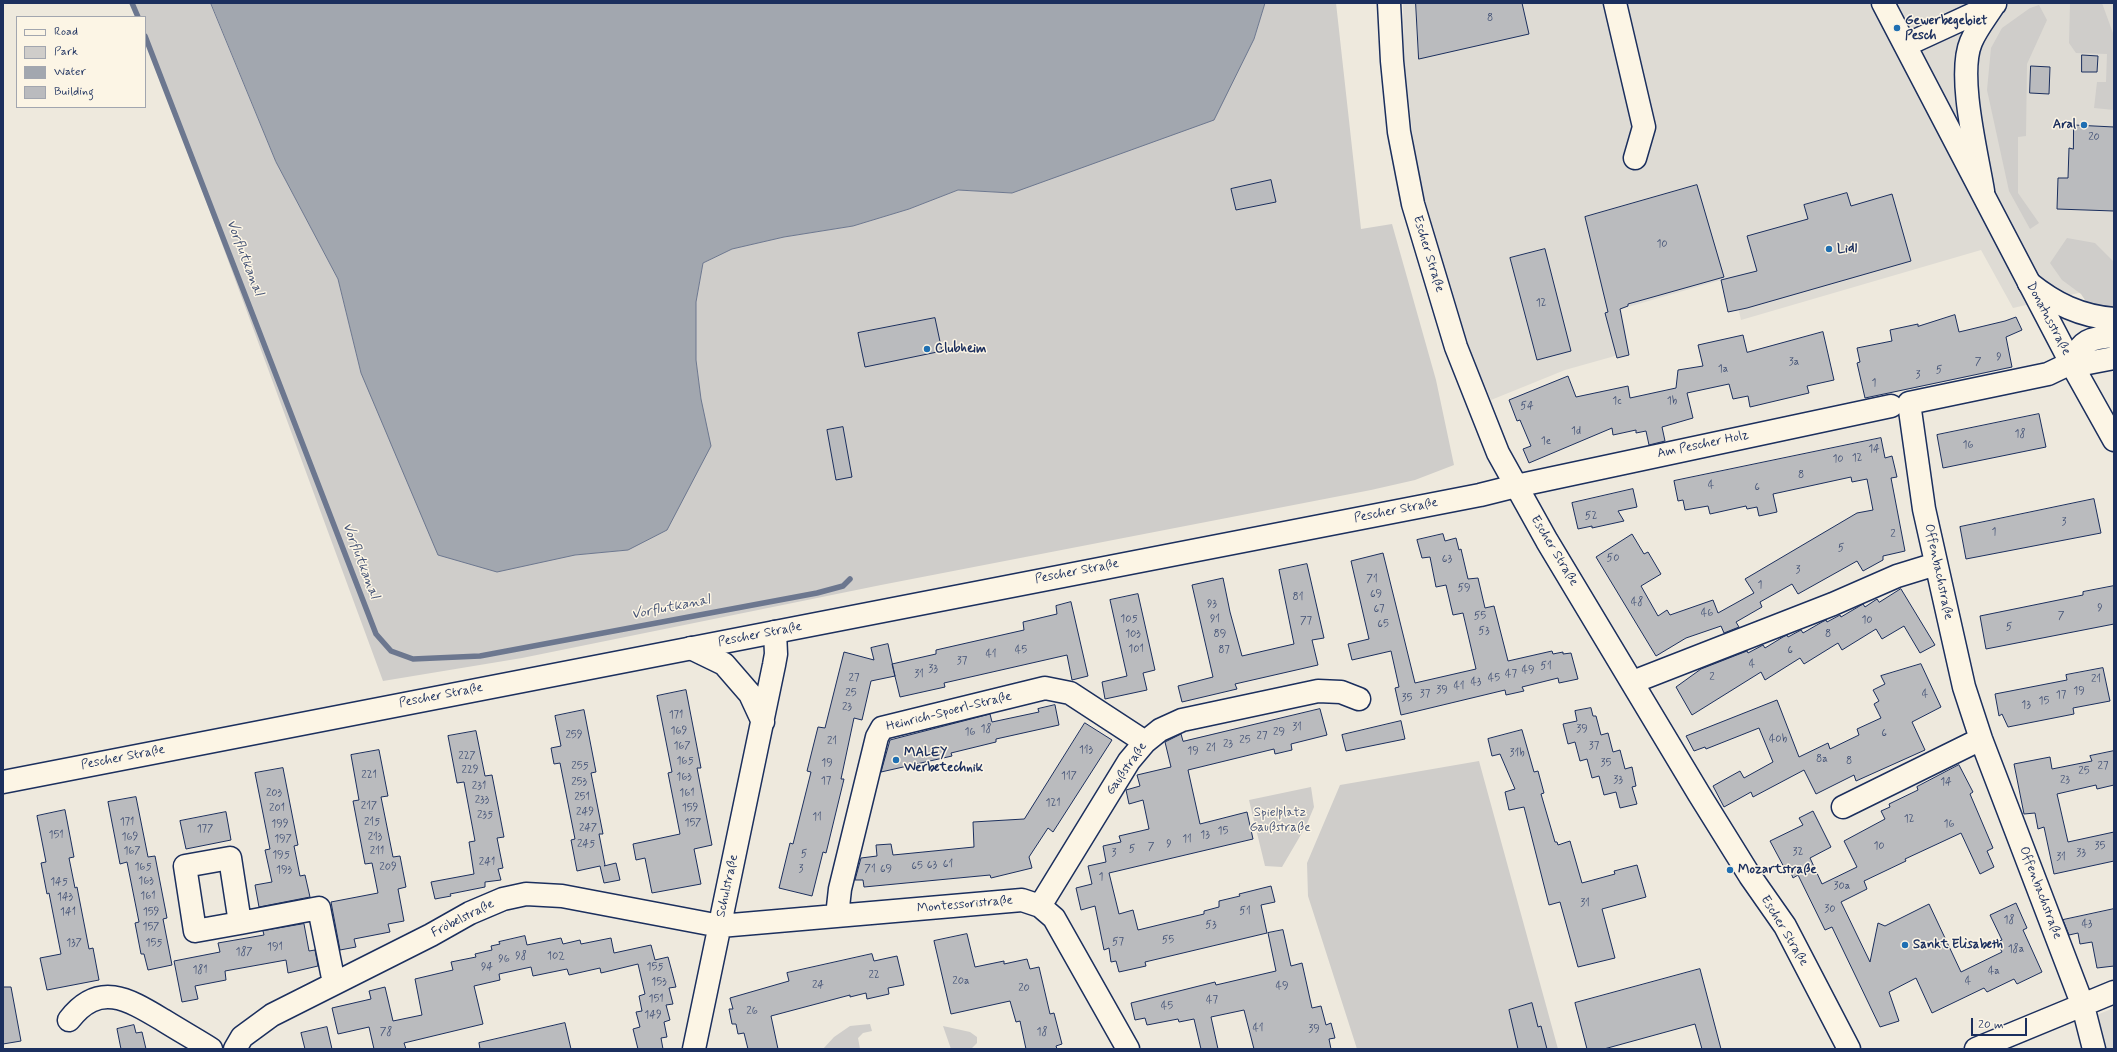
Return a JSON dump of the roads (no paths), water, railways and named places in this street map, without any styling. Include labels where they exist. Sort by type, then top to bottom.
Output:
[{"type":"main road","name":"Escher Straße","points":[[1389,3],[1392,61],[1399,132],[1413,204],[1456,347],[1498,453],[1547,541],[1742,863],[1785,926],[1849,1049]]},
{"type":"main road","points":[[1615,3],[1644,127],[1635,158]]},
{"type":"main road","name":"Donatusstraße","points":[[1883,3],[2071,363],[2114,440]]},
{"type":"main road","points":[[1906,45],[1995,3]]},
{"type":"main road","name":"Donatusstraße","points":[[1984,196],[1966,81],[1967,57],[1971,43],[1995,3]]},
{"type":"main road","points":[[2029,283],[2058,304],[2070,310],[2114,319]]},
{"type":"main road","points":[[2114,336],[2095,338],[2084,343],[2079,347],[2071,363],[2088,363],[2114,358]]},
{"type":"main road","name":"Am Pescher Holz","points":[[1516,486],[2048,374],[2071,363]]},
{"type":"main road","name":"Offenbachstraße","points":[[1900,404],[1964,687],[1981,739],[2082,1006],[2094,1049]]},
{"type":"main road","name":"Pescher Straße","points":[[3,782],[1480,495],[1516,486]]},
{"type":"main road","points":[[1633,682],[1833,604],[1897,576],[1936,564]]},
{"type":"main road","name":"Schulstraße","points":[[694,1049],[763,722],[776,654],[775,632]]},
{"type":"main road","points":[[691,648],[724,664],[750,694],[763,722]]},
{"type":"main road","name":"Heinrich-Spoerl-Straße","points":[[837,916],[840,888],[877,737],[882,728],[1045,688],[1070,692],[1145,742]]},
{"type":"main road","name":"Gaußstraße","points":[[1040,906],[1129,761],[1145,742],[1160,730],[1182,720],[1318,691],[1341,692],[1359,699]]},
{"type":"main road","points":[[1843,807],[1981,739]]},
{"type":"main road","name":"Fröbelstraße","points":[[235,1049],[242,1037],[272,1015],[431,935],[470,913],[503,899],[526,894],[562,896],[720,926]]},
{"type":"main road","name":"Montessoristraße","points":[[720,926],[1022,900],[1040,906],[1054,918],[1128,1049]]},
{"type":"main road","points":[[240,923],[319,908],[334,983]]},
{"type":"main road","points":[[1976,1049],[2114,992]]},
{"type":"main road","points":[[69,1020],[80,1006],[101,998],[123,999],[138,1005],[211,1049]]},
{"type":"water","points":[[211,3],[1265,3],[1254,39],[1214,120],[1012,193],[958,190],[909,209],[853,226],[784,237],[732,249],[703,263],[696,302],[696,360],[701,399],[711,446],[667,530],[628,550],[575,555],[497,572],[438,555],[361,373],[338,279],[276,162]]},
{"type":"waterway","name":"Vorflutkanal","points":[[132,3],[138,16]]},
{"type":"waterway","name":"Vorflutkanal","points":[[146,39],[376,634],[391,651],[413,659],[480,656],[817,593],[843,586],[850,579]]},
{"type":"place","name":"Gewerbegebiet Pesch","points":[[1897,28]]},
{"type":"place","name":"Aral","points":[[2084,125]]},
{"type":"place","name":"Lidl","points":[[1829,249]]},
{"type":"place","name":"Clubheim","points":[[927,349]]},
{"type":"place","name":"MALEY Werbetechnik","points":[[896,760]]},
{"type":"place","name":"Mozartstraße","points":[[1730,870]]},
{"type":"place","name":"Sankt Elisabeth","points":[[1905,945]]},
{"type":"park label","name":"Spielplatz Gaußstraße","points":[[1280,820]]}]
